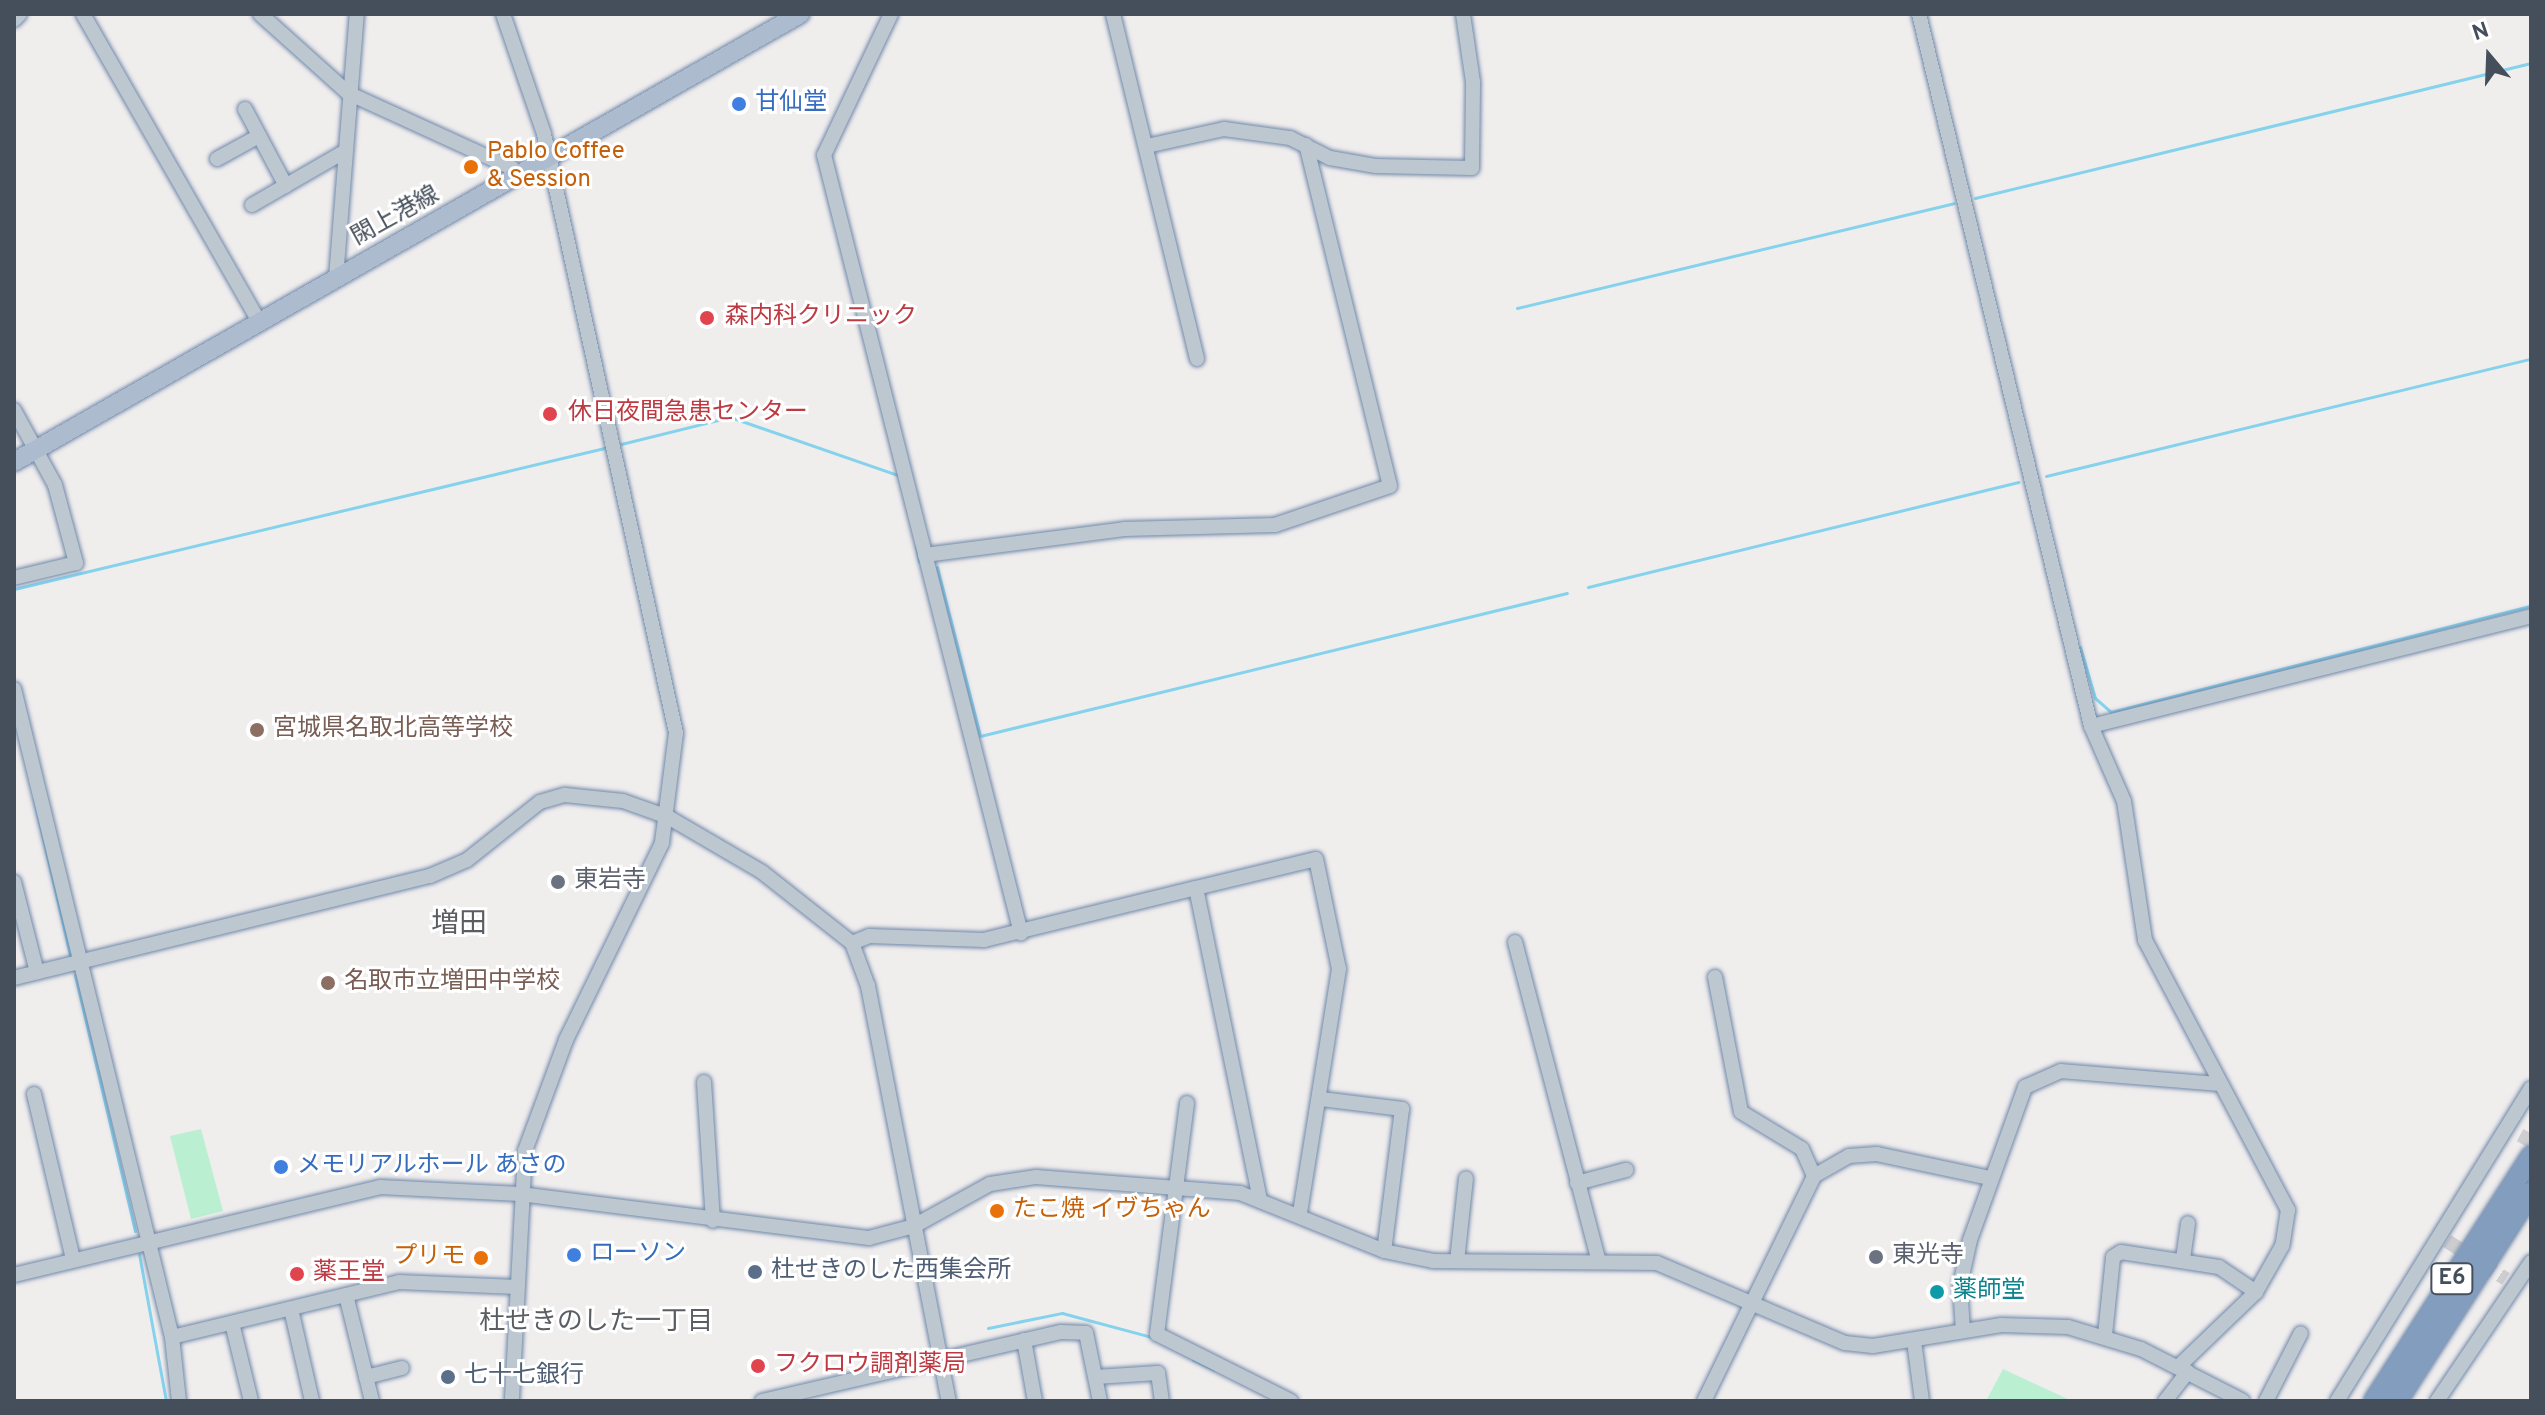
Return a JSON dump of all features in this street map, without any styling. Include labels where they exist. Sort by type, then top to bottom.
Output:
[{"type":"highway","name":"E6","points":[[2374,1401],[2531,1156]]},
{"type":"highway","name":"E6","points":[[2397,1401],[2531,1192]]},
{"type":"main road","name":"閖上港線","points":[[14,462],[800,14]]},
{"type":"street","points":[[14,20],[20,14]]},
{"type":"street","points":[[83,14],[259,321]]},
{"type":"street","points":[[260,14],[348,93],[512,168],[517,177]]},
{"type":"street","points":[[336,278],[342,153],[357,14]]},
{"type":"street","points":[[503,14],[549,157],[671,694],[675,768],[668,817],[642,893],[566,1040],[525,1151],[520,1194],[512,1401]]},
{"type":"street","points":[[891,14],[824,155],[1021,933]]},
{"type":"street","points":[[1113,14],[1197,359]]},
{"type":"street","points":[[1147,146],[1224,129],[1306,145],[1330,158],[1376,166],[1472,168],[1473,82],[1463,14]]},
{"type":"street","points":[[1919,14],[2091,726],[2124,801],[2145,940],[2288,1210],[2282,1246],[2256,1292],[2183,1370],[2165,1401]]},
{"type":"street","points":[[245,109],[286,186]]},
{"type":"street","points":[[217,159],[259,136]]},
{"type":"street","points":[[925,555],[1124,529],[1275,525],[1390,486],[1306,145]]},
{"type":"street","points":[[252,205],[342,153]]},
{"type":"street","points":[[14,411],[62,505],[76,563],[14,578]]},
{"type":"street","points":[[2091,726],[2531,616]]},
{"type":"street","points":[[14,689],[84,961],[172,1337],[179,1401]]},
{"type":"street","points":[[14,978],[430,876],[467,860],[516,816],[565,795],[623,801],[668,817],[762,872],[852,943],[868,986],[949,1401]]},
{"type":"street","points":[[852,943],[869,936],[945,943],[1021,933],[1316,859],[1339,969],[1321,1099],[1300,1213]]},
{"type":"street","points":[[14,882],[21,941],[37,972]]},
{"type":"street","points":[[1196,888],[1260,1199]]},
{"type":"street","points":[[1515,942],[1598,1259]]},
{"type":"street","points":[[1715,977],[1741,1112],[1802,1149],[1814,1176]]},
{"type":"street","points":[[1963,1331],[1960,1285],[1990,1178],[2020,1092],[2043,1074],[2219,1084]]},
{"type":"street","points":[[704,1082],[713,1221]]},
{"type":"street","points":[[2337,1401],[2443,1238],[2531,1088]]},
{"type":"street","points":[[34,1094],[73,1259]]},
{"type":"street","points":[[1321,1099],[1402,1109],[1384,1251]]},
{"type":"street","points":[[1187,1103],[1157,1334],[1291,1401]]},
{"type":"street","points":[[2507,1126],[2520,1135]]},
{"type":"street","points":[[1704,1401],[1814,1176],[1849,1156],[1877,1154],[1990,1178]]},
{"type":"street","points":[[1577,1183],[1626,1170]]},
{"type":"street","points":[[14,1275],[380,1187],[520,1194],[846,1238],[914,1226],[967,1193],[1014,1178],[1178,1186],[1260,1199],[1300,1213],[1384,1251],[1457,1261],[1598,1259],[1657,1263],[1845,1343],[1914,1341],[1963,1331],[2032,1323],[2105,1335],[2243,1401]]},
{"type":"street","points":[[1457,1261],[1466,1178]]},
{"type":"street","points":[[2183,1259],[2188,1223]]},
{"type":"street","points":[[2105,1335],[2113,1257],[2136,1252],[2219,1267],[2256,1292]]},
{"type":"street","points":[[2437,1401],[2511,1281],[2531,1262]]},
{"type":"street","points":[[172,1337],[399,1282],[516,1287]]},
{"type":"street","points":[[346,1295],[372,1401]]},
{"type":"street","points":[[291,1309],[312,1401]]},
{"type":"street","points":[[232,1323],[251,1401]]},
{"type":"street","points":[[762,1401],[1024,1340],[1086,1333],[1100,1401]]},
{"type":"street","points":[[2266,1401],[2301,1333]]},
{"type":"street","points":[[1024,1340],[1035,1401]]},
{"type":"street","points":[[1914,1341],[1922,1401]]},
{"type":"street","points":[[366,1377],[402,1368]]},
{"type":"street","points":[[1096,1377],[1158,1373],[1162,1401]]},
{"type":"green space","points":[[201,1129],[223,1211],[191,1219],[170,1136]]},
{"type":"green space","points":[[2003,1369],[2072,1401],[1986,1401]]},
{"type":"waterway","points":[[1975,198],[2531,63]]},
{"type":"waterway","points":[[1517,308],[1954,203]]},
{"type":"waterway","points":[[2046,476],[2531,359]]},
{"type":"waterway","points":[[621,444],[730,417],[900,476]]},
{"type":"waterway","points":[[14,589],[604,448]]},
{"type":"waterway","points":[[1588,587],[2018,482]]},
{"type":"waterway","points":[[916,546],[919,562]]},
{"type":"waterway","points":[[937,567],[980,736],[1567,593]]},
{"type":"waterway","points":[[2080,647],[2095,698],[2111,712],[2531,606]]},
{"type":"waterway","points":[[34,799],[70,955]]},
{"type":"waterway","points":[[75,975],[135,1231]]},
{"type":"waterway","points":[[139,1254],[166,1401]]},
{"type":"waterway","points":[[988,1328],[1062,1313],[1155,1338]]},
{"type":"waterway","points":[[1193,1360],[1214,1370]]},
{"type":"tunnel","points":[[2520,1135],[2531,1141]]},
{"type":"tunnel","points":[[2447,1241],[2506,1279]]},
{"type":"place","name":"甘仙堂","points":[[739,104]]},
{"type":"place","name":"Pablo Coffee & Session","points":[[471,167]]},
{"type":"place","name":"森内科クリニック","points":[[707,318]]},
{"type":"place","name":"休日夜間急患センター","points":[[550,414]]},
{"type":"place","name":"宮城県名取北高等学校","points":[[257,730]]},
{"type":"place","name":"東岩寺","points":[[558,882]]},
{"type":"place","name":"名取市立増田中学校","points":[[328,983]]},
{"type":"place","name":"メモリアルホール あさの","points":[[281,1167]]},
{"type":"place","name":"たこ焼 イヴちゃん","points":[[997,1211]]},
{"type":"place","name":"ローソン","points":[[574,1255]]},
{"type":"place","name":"東光寺","points":[[1876,1257]]},
{"type":"place","name":"プリモ","points":[[481,1258]]},
{"type":"place","name":"杜せきのした西集会所","points":[[755,1272]]},
{"type":"place","name":"薬王堂","points":[[297,1274]]},
{"type":"place","name":"薬師堂","points":[[1937,1292]]},
{"type":"place","name":"フクロウ調剤薬局","points":[[758,1366]]},
{"type":"place","name":"七十七銀行","points":[[448,1377]]},
{"type":"district","name":"増田","points":[[459,925]]},
{"type":"district","name":"杜せきのした一丁目","points":[[596,1323]]}]
